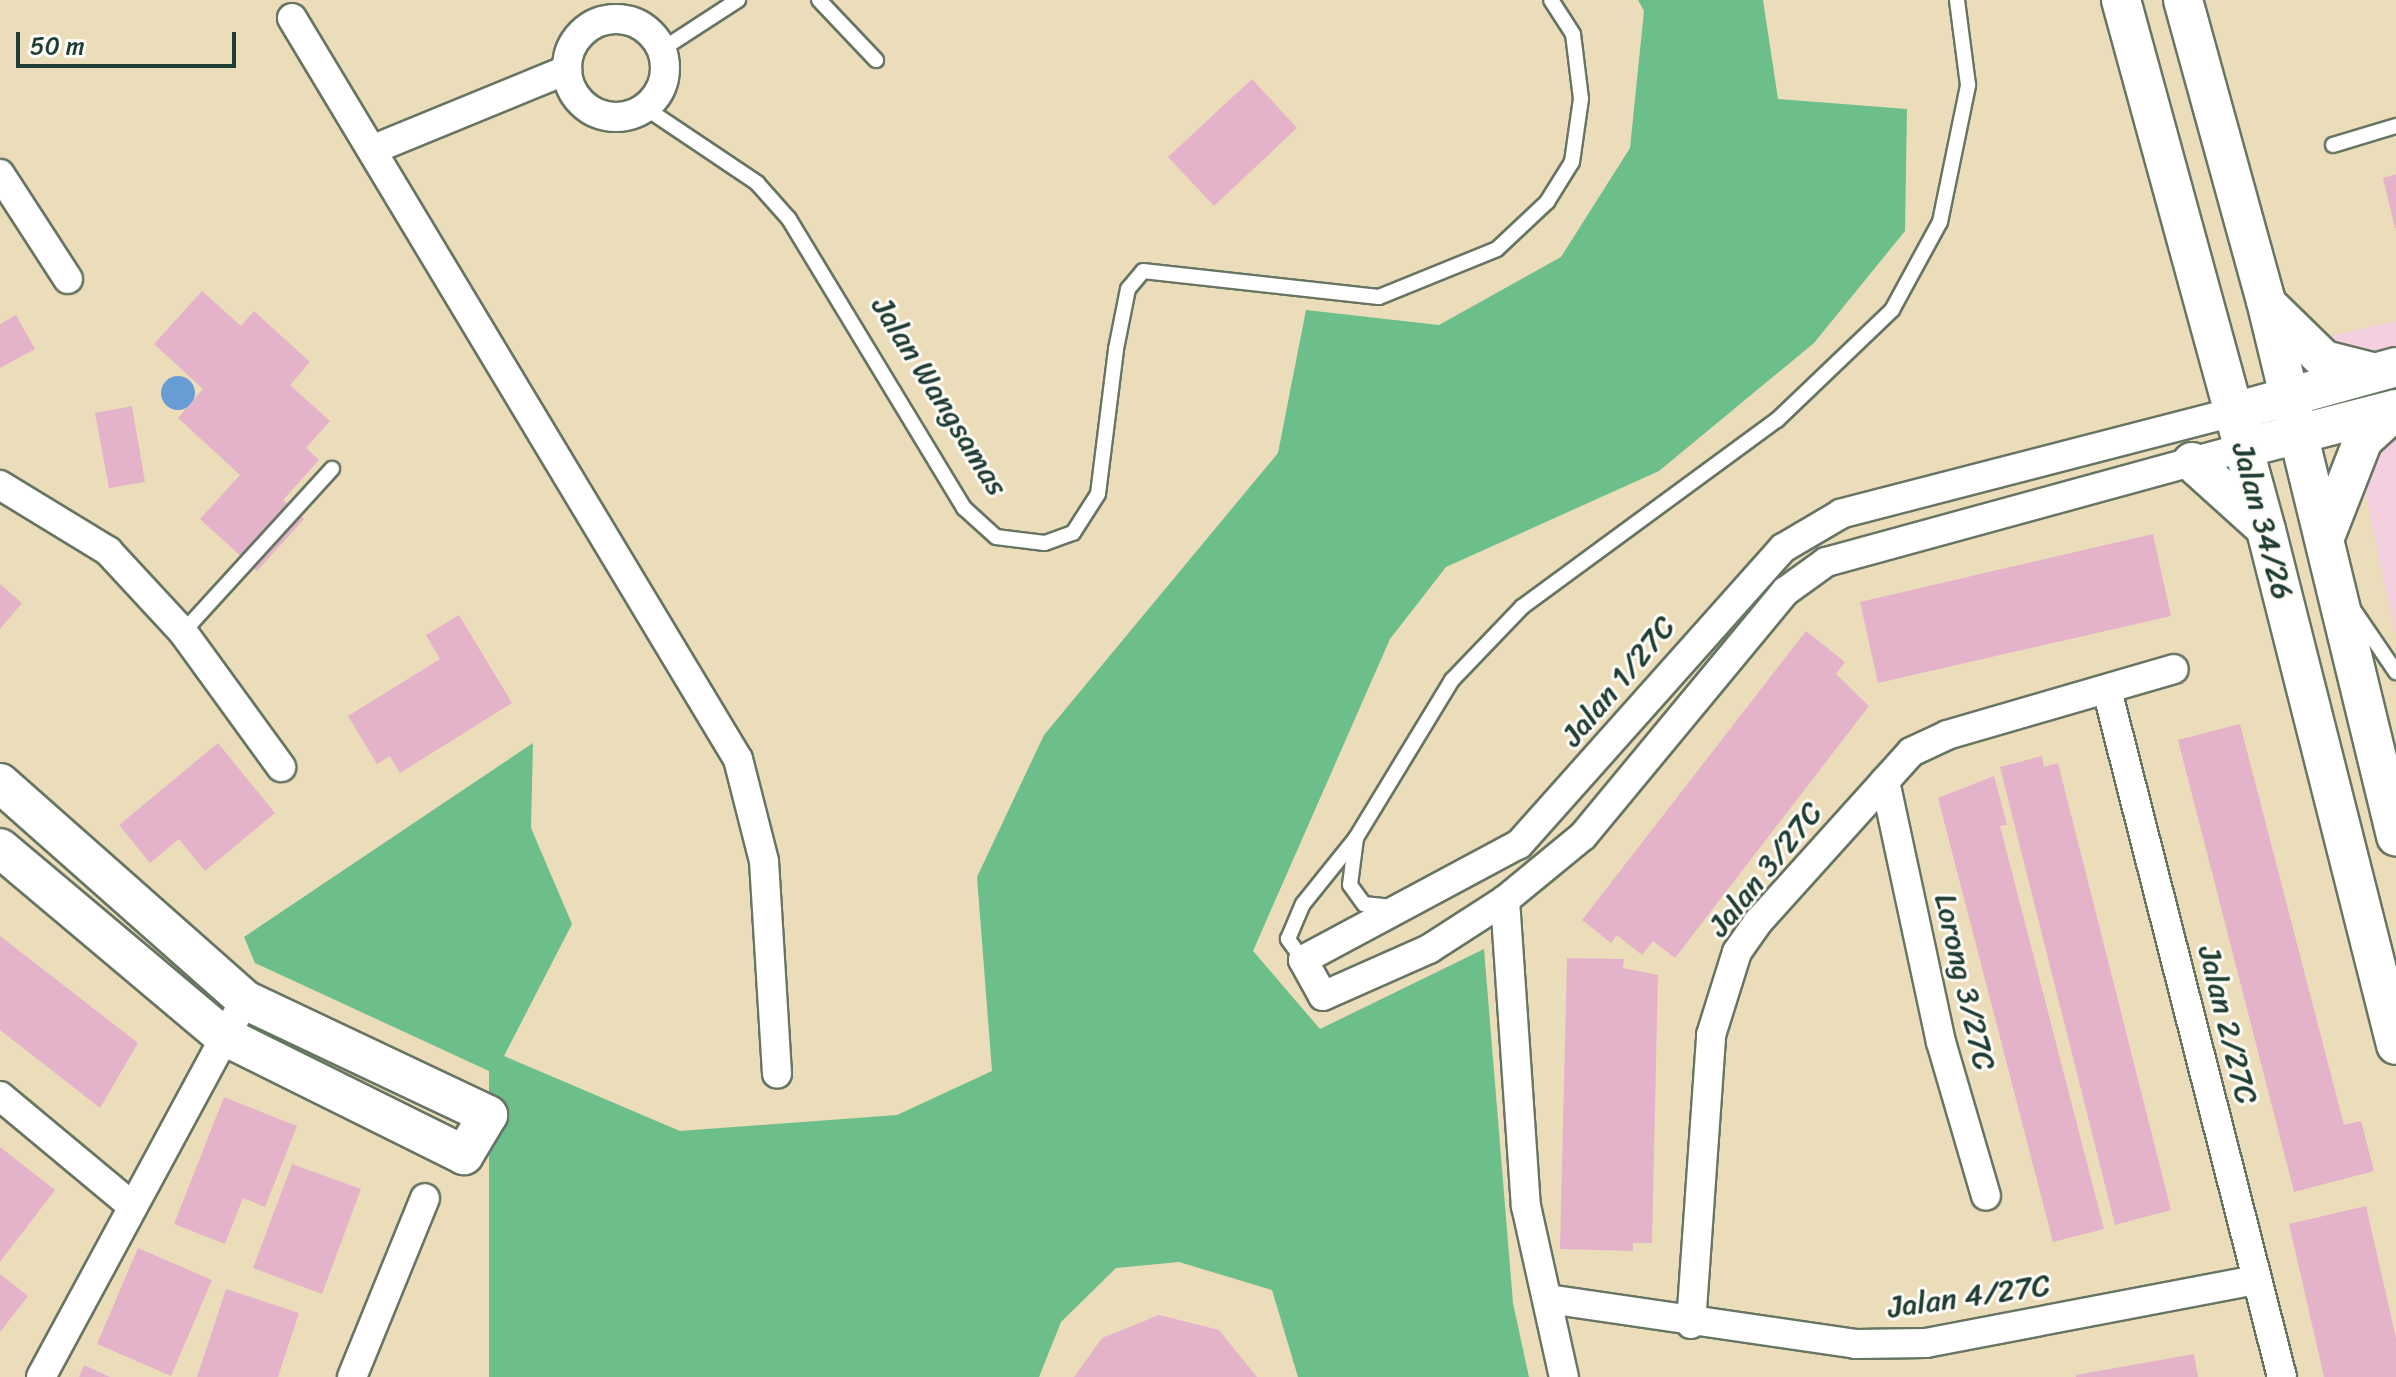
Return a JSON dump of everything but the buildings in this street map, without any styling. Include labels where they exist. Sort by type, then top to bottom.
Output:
[{"type":"main road","name":"Jalan 34/26","points":[[2121,0],[2266,530],[2396,1045]]},
{"type":"main road","name":"Jalan 34/26","points":[[2183,0],[2266,301],[2396,836]]},
{"type":"main road","points":[[2266,301],[2298,343],[2324,360],[2385,370]]},
{"type":"main road","points":[[2234,412],[2385,370]]},
{"type":"main road","points":[[2244,448],[2396,410]]},
{"type":"main road","points":[[2325,539],[2363,440],[2396,410]]},
{"type":"main road","points":[[2192,462],[2232,490],[2266,530]]},
{"type":"main road","points":[[0,783],[245,1000],[488,1115],[464,1155],[222,1035],[0,848]]},
{"type":"street","points":[[600,10],[639,24],[661,50],[661,90],[647,109],[622,118],[588,109],[567,70],[575,41],[600,10]]},
{"type":"street","points":[[292,18],[374,149],[738,759],[764,861],[777,1074]]},
{"type":"street","points":[[374,149],[567,70]]},
{"type":"street","points":[[0,174],[68,279]]},
{"type":"street","name":"Jalan 1/27C","points":[[1303,960],[1519,844],[1783,548],[1841,514],[2234,412]]},
{"type":"street","points":[[1303,960],[1323,996],[1429,949],[1505,900],[1583,836],[1786,591],[1826,562],[2244,448]]},
{"type":"street","points":[[0,485],[108,551],[183,632],[281,767]]},
{"type":"street","name":"Jalan 3/27C","points":[[1691,1324],[1711,1035],[1722,989],[1759,921],[1911,752],[1947,735],[2174,669]]},
{"type":"street","name":"Jalan 2/27C","points":[[2107,690],[2282,1377]]},
{"type":"street","name":"Lorong 3/27C","points":[[1885,781],[1941,1042],[1986,1196]]},
{"type":"street","points":[[1505,900],[1518,1137],[1564,1377]]},
{"type":"street","points":[[41,1377],[222,1035],[245,1000]]},
{"type":"street","points":[[0,1096],[132,1206]]},
{"type":"street","points":[[352,1377],[425,1198]]},
{"type":"street","name":"Jalan 4/27C","points":[[1548,1299],[1691,1324],[1843,1344],[1926,1343],[2257,1280]]},
{"type":"lane","points":[[661,50],[738,0]]},
{"type":"lane","points":[[819,0],[876,60]]},
{"type":"lane","name":"Jalan Wangsamas","points":[[647,109],[757,183],[789,219],[964,508],[996,537],[1045,543],[1073,533],[1088,517],[1098,494],[1128,289],[1143,271],[1379,297],[1497,249],[1547,202],[1572,162],[1580,86],[1573,34],[1551,0]]},
{"type":"lane","points":[[1303,960],[1288,939],[1303,904],[1356,838],[1452,680],[1522,607],[1777,420],[1892,310],[1940,222],[1968,85],[1957,0]]},
{"type":"lane","points":[[2333,145],[2396,126]]},
{"type":"lane","points":[[183,632],[332,469]]},
{"type":"lane","points":[[2337,586],[2396,672]]},
{"type":"lane","points":[[1356,838],[1350,885],[1364,904],[1400,907]]},
{"type":"shaded area","points":[[2396,321],[2396,636],[2331,336]]},
{"type":"green space","points":[[1638,0],[1763,0],[1778,99],[1907,109],[1905,231],[1814,343],[1659,471],[1446,567],[1390,639],[1253,951],[1320,1029],[1484,949],[1513,1303],[1529,1377],[1298,1377],[1272,1290],[1179,1262],[1116,1268],[1061,1322],[1039,1377],[489,1377],[489,1071],[255,963],[244,937],[533,743],[531,828],[572,924],[504,1056],[680,1131],[897,1115],[992,1071],[977,877],[1044,735],[1278,453],[1306,310],[1439,325],[1561,257],[1630,148],[1644,11]]},
{"type":"water","points":[[178,376],[190,381],[195,393],[190,405],[178,410],[166,405],[161,393],[166,381]]}]
